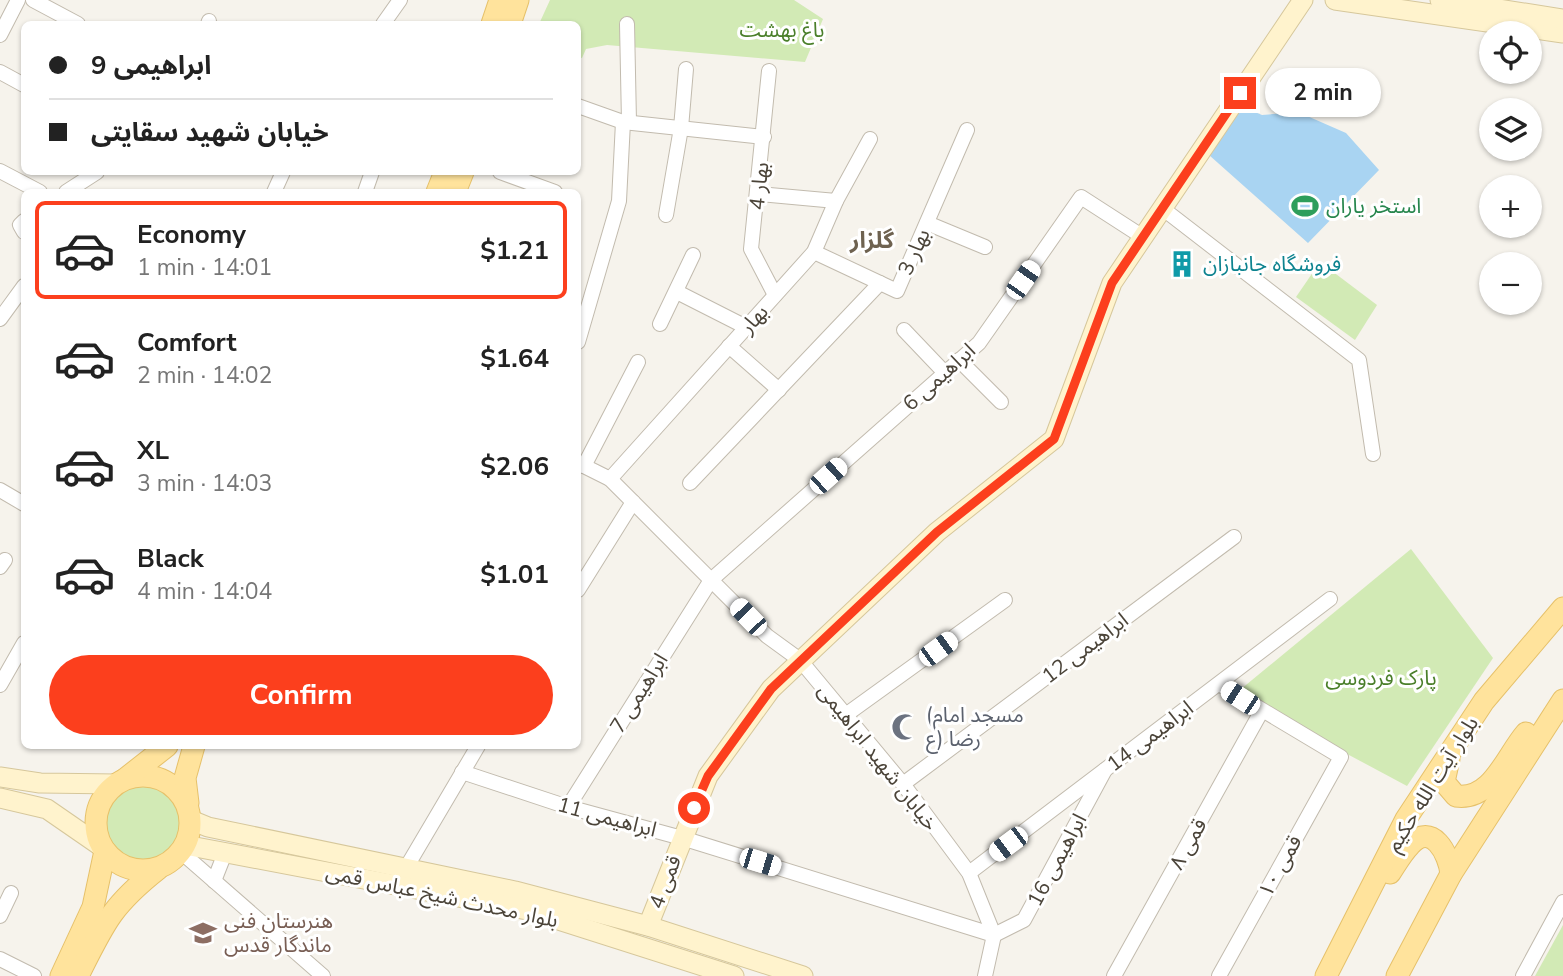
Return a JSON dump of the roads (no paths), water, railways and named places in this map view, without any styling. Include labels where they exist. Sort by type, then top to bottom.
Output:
[{"type":"main road","points":[[493,21],[500,0]]},
{"type":"main road","points":[[511,21],[518,0]]},
{"type":"main road","name":"قمی 4","points":[[648,926],[708,776],[771,689],[937,532],[1054,439],[1112,283],[1303,0]]},
{"type":"main road","points":[[1335,0],[1563,33]]},
{"type":"main road","points":[[1440,0],[1563,19]]},
{"type":"main road","name":"بلوار آیت الله حکیم","points":[[1326,976],[1352,920],[1406,819],[1458,738],[1484,701],[1563,608]]},
{"type":"main road","points":[[1458,738],[1444,768],[1444,782],[1456,796],[1467,798],[1482,792],[1520,740],[1563,694]]},
{"type":"main road","points":[[1397,976],[1451,874],[1563,700]]},
{"type":"main road","points":[[61,976],[93,907],[103,849],[96,832],[96,816],[101,802],[120,782],[163,749]]},
{"type":"main road","points":[[78,976],[107,918],[127,894],[183,849],[190,813],[185,778],[193,749]]},
{"type":"main road","points":[[0,777],[40,783],[120,782],[139,776],[161,780],[180,792],[190,813],[208,827],[515,891],[648,926],[803,976]]},
{"type":"main road","points":[[0,798],[47,809],[126,868],[142,871],[158,869]]},
{"type":"main road","points":[[1352,920],[1384,883],[1410,844],[1419,838],[1435,839],[1446,850],[1451,874]]},
{"type":"main road","name":"بلوار محدث شیخ عباس قمی","points":[[183,849],[225,853],[527,910],[734,976]]},
{"type":"street","points":[[0,35],[18,0]]},
{"type":"street","points":[[33,0],[72,21]]},
{"type":"street","points":[[385,21],[400,0]]},
{"type":"street","points":[[581,332],[619,201],[626,122],[627,24]]},
{"type":"street","points":[[666,215],[681,128],[686,69]]},
{"type":"street","name":"بهار 4","points":[[769,71],[759,194],[751,249],[775,295]]},
{"type":"street","points":[[0,72],[21,83]]},
{"type":"street","points":[[581,107],[626,122],[764,137]]},
{"type":"street","name":"بهار 3","points":[[814,252],[897,291],[967,130]]},
{"type":"street","name":"بهار","points":[[610,479],[814,252],[836,201],[870,139]]},
{"type":"street","points":[[0,171],[34,189]]},
{"type":"street","points":[[71,189],[92,175]]},
{"type":"street","points":[[508,175],[547,189]]},
{"type":"street","points":[[759,194],[836,201]]},
{"type":"street","name":"ابراهیمی 6","points":[[711,580],[979,343],[1081,197],[1143,237]]},
{"type":"street","points":[[1162,208],[1359,360],[1373,454]]},
{"type":"street","points":[[926,223],[985,247]]},
{"type":"street","points":[[660,324],[693,256]]},
{"type":"street","points":[[690,483],[880,283]]},
{"type":"street","points":[[0,319],[21,290]]},
{"type":"street","points":[[677,292],[746,327]]},
{"type":"street","points":[[904,330],[945,373]]},
{"type":"street","points":[[729,346],[779,390]]},
{"type":"street","points":[[959,360],[1000,402]]},
{"type":"street","points":[[581,464],[638,362]]},
{"type":"street","name":"خیابان شهید ابراهیمی","points":[[581,464],[610,479],[767,636],[800,660],[848,714],[969,873],[994,935]]},
{"type":"street","points":[[0,490],[21,502]]},
{"type":"street","points":[[581,585],[634,502]]},
{"type":"street","name":"ابراهیمی 12","points":[[903,784],[1234,537]]},
{"type":"street","name":"ابراهیمی 7","points":[[568,807],[711,580]]},
{"type":"street","name":"ابراهیمی 14","points":[[969,873],[1330,599]]},
{"type":"street","points":[[848,714],[1005,600]]},
{"type":"street","points":[[0,685],[21,648]]},
{"type":"street","points":[[1219,684],[1262,712]]},
{"type":"street","name":"قمی ۱۰","points":[[1219,976],[1341,757],[1262,712]]},
{"type":"street","name":"قمی ۸","points":[[1114,976],[1262,712]]},
{"type":"street","points":[[406,868],[476,749]]},
{"type":"street","name":"ابراهیمی 16","points":[[994,935],[1024,920],[1105,770]]},
{"type":"street","name":"ابراهیمی 11","points":[[462,772],[568,807],[682,838],[994,935]]},
{"type":"street","points":[[183,849],[214,881],[323,976]]},
{"type":"street","points":[[214,881],[225,853]]},
{"type":"street","points":[[0,916],[11,893]]},
{"type":"street","points":[[1523,976],[1563,902]]},
{"type":"street","points":[[985,976],[994,935]]},
{"type":"street","points":[[0,959],[34,976]]},
{"type":"water","name":"استخر یاران","points":[[1241,106],[1262,115],[1298,112],[1346,133],[1379,170],[1308,243],[1209,155]]},
{"type":"place","name":"استخر یاران","points":[[1305,206]]},
{"type":"place","name":"فروشگاه جانبازان","points":[[1182,264]]},
{"type":"place","name":"(مسجد امام رضا (ع","points":[[905,727]]},
{"type":"place","name":"هنرستان فنی ماندگار قدس","points":[[203,933]]},
{"type":"district","name":"گلزار","points":[[872,240]]},
{"type":"park label","name":"باغ بهشت","points":[[782,30]]},
{"type":"park label","name":"پارک فردوسی","points":[[1381,678]]}]
